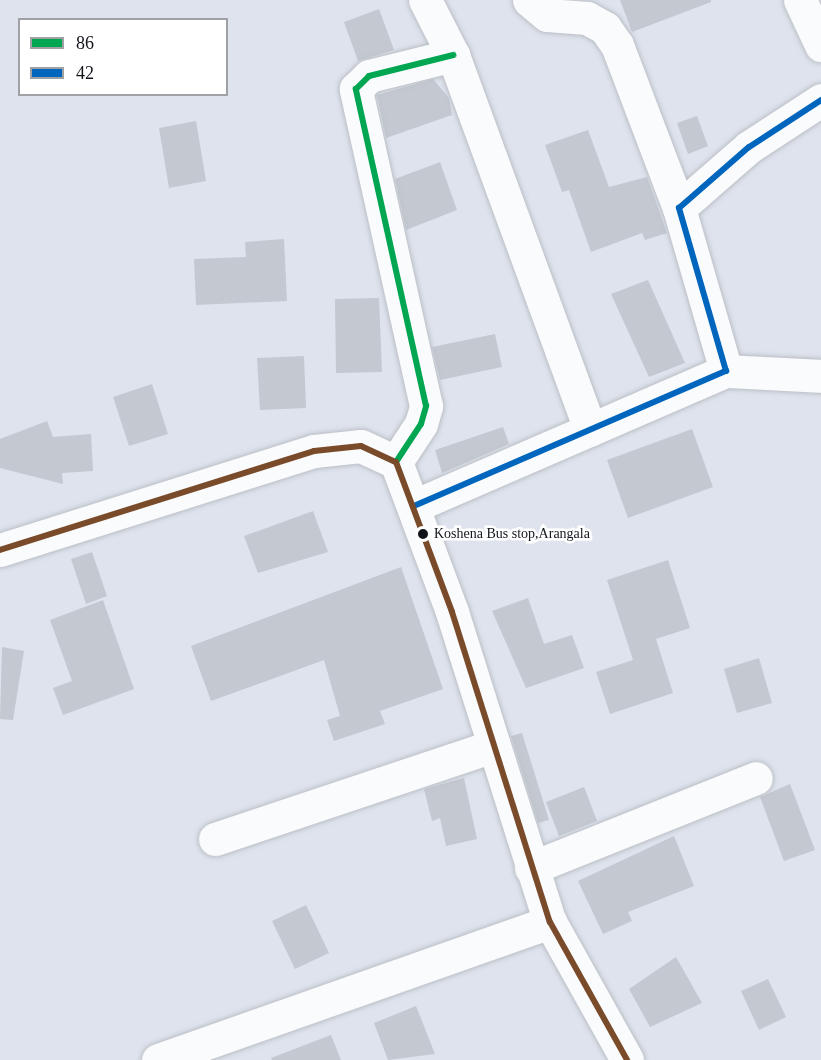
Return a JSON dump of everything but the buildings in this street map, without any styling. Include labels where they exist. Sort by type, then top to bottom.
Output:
[{"type":"street","points":[[426,0],[453,55],[590,430]]},
{"type":"street","points":[[529,0],[548,15],[586,18],[605,28],[617,45],[680,208],[726,371]]},
{"type":"street","points":[[800,0],[821,45]]},
{"type":"street","points":[[396,462],[421,424],[426,406],[356,89],[369,76],[453,55]]},
{"type":"street","points":[[680,208],[749,147],[815,111]]},
{"type":"street","points":[[416,505],[726,371],[821,376]]},
{"type":"street","points":[[0,550],[314,451],[361,446],[396,462],[416,505],[550,922],[626,1060]]},
{"type":"street","points":[[215,839],[493,746]]},
{"type":"street","points":[[531,868],[756,778]]},
{"type":"street","points":[[158,1060],[550,922]]},
{"type":"transit line","name":"86","points":[[396,462],[421,424],[426,406],[356,89],[369,76],[453,55]]},
{"type":"transit line","name":"42","points":[[416,505],[726,371],[679,208],[749,147],[821,100]]},
{"type":"transit line","points":[[0,550],[314,451],[361,446],[396,462],[452,612],[550,922],[627,1060]]},
{"type":"place","name":"Koshena Bus stop,Arangala","points":[[423,534]]}]
